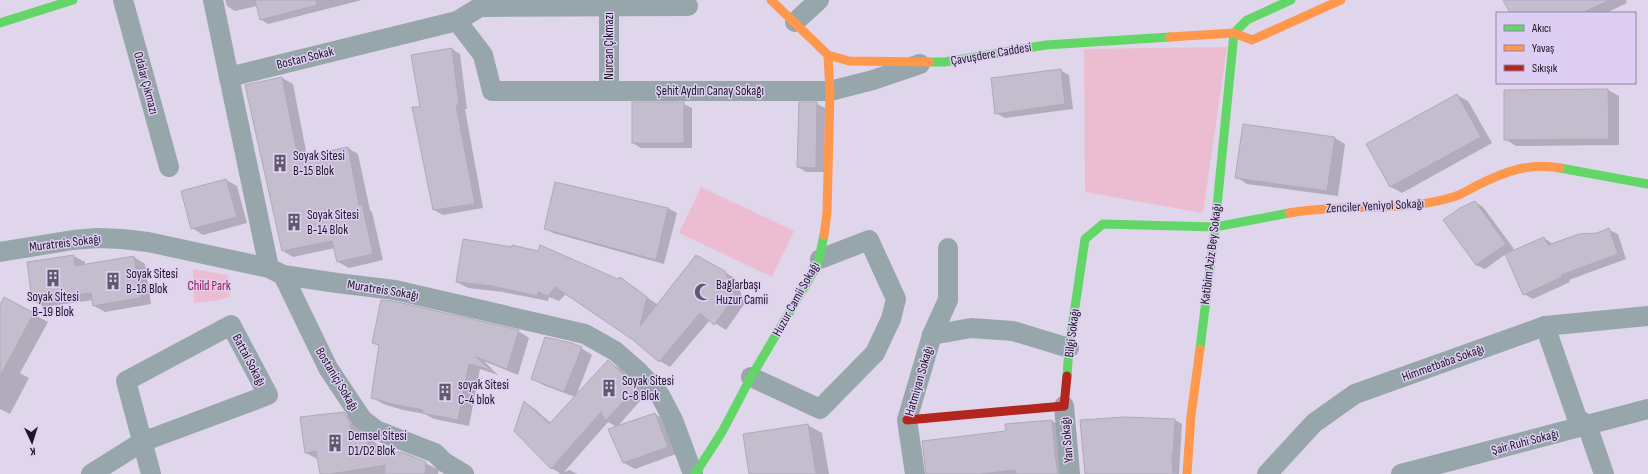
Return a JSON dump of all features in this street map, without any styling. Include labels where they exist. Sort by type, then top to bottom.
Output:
[{"type":"street","points":[[0,28],[0,23],[73,0]]},
{"type":"street","name":"Odalar Çıkmazı","points":[[123,0],[169,167]]},
{"type":"street","points":[[213,0],[229,77]]},
{"type":"street","name":"Çavuşdere Caddesi","points":[[771,0],[828,55],[849,61],[924,62],[945,62],[1046,45],[1234,33],[1252,40],[1341,0]]},
{"type":"street","points":[[795,22],[819,0]]},
{"type":"street","points":[[1234,33],[1247,20],[1291,0]]},
{"type":"street","name":"Bostan Sokak","points":[[229,77],[457,21],[480,7],[609,3],[688,6]]},
{"type":"street","name":"Nurcan Çıkmazı","points":[[609,3],[610,91]]},
{"type":"street","name":"Şehit Aydın Canay Sokağı","points":[[457,21],[483,55],[492,92],[830,91],[873,80],[924,62]]},
{"type":"street","name":"Katibim Aziz Bey Sokağı","points":[[1187,474],[1191,416],[1215,226],[1234,33]]},
{"type":"street","name":"Huzur Camii Sokağı","points":[[694,474],[722,432],[751,377],[818,264],[820,258],[827,213],[830,91],[828,55]]},
{"type":"street","name":"Bostaniçi Sokağı","points":[[229,77],[276,271],[328,368],[362,419],[376,430],[435,453],[444,468],[464,474]]},
{"type":"street","name":"Zenciler Yeniyol Sokağı","points":[[1215,226],[1305,210],[1343,207],[1403,206],[1437,202],[1454,196],[1496,176],[1513,170],[1533,166],[1555,167],[1648,184]]},
{"type":"street","name":"Bilgi Sokağı","points":[[1064,406],[1069,348],[1085,238],[1103,224],[1215,226]]},
{"type":"street","name":"Muratreis Sokağı","points":[[0,252],[73,240],[96,238],[148,242],[276,271],[337,283],[395,290],[586,334],[615,351],[638,371],[660,395],[694,474]]},
{"type":"street","points":[[751,377],[820,408],[876,354],[891,319],[896,299],[869,240],[820,258]]},
{"type":"street","name":"Hatmiyan Sokağı","points":[[915,474],[907,420],[932,335],[948,300],[948,248]]},
{"type":"street","name":"Himmetbaba Sokağı","points":[[1267,474],[1314,424],[1355,394],[1545,326],[1648,316]]},
{"type":"street","name":"Battal Sokağı","points":[[231,325],[268,394],[142,442],[126,381],[231,325]]},
{"type":"street","points":[[1545,326],[1577,418],[1587,426],[1604,474]]},
{"type":"street","name":"Hatmiyan Sokağı","points":[[932,335],[971,328],[1013,331],[1069,348]]},
{"type":"street","points":[[907,420],[1064,406]]},
{"type":"street","name":"Yan Sokağı","points":[[1064,406],[1070,474]]},
{"type":"street","name":"Şair Ruhi Sokağı","points":[[1401,474],[1648,409]]},
{"type":"street","points":[[91,474],[142,442],[151,474]]},
{"type":"green space","points":[[1227,47],[1203,213],[1085,192],[1084,49]]},
{"type":"green space","points":[[701,187],[794,231],[772,277],[679,233]]},
{"type":"green space","name":"Child Park","points":[[193,269],[228,275],[230,297],[194,303]]},
{"type":"building","points":[[255,0],[316,0],[317,5],[260,20]]},
{"type":"building","points":[[1503,0],[1610,0],[1584,12],[1509,12]]},
{"type":"building","points":[[452,48],[459,105],[456,105],[475,204],[433,210],[412,107],[420,107],[411,55]]},
{"type":"building","points":[[1061,69],[1065,104],[995,114],[991,78]]},
{"type":"building","points":[[282,77],[298,157],[348,147],[359,205],[362,204],[373,254],[337,262],[332,241],[282,251],[245,85]]},
{"type":"building","points":[[1608,89],[1609,139],[1504,140],[1504,90]]},
{"type":"building","points":[[1457,94],[1481,137],[1390,187],[1366,144]]},
{"type":"building","points":[[632,102],[684,102],[684,143],[632,143]]},
{"type":"building","points":[[799,102],[817,102],[816,168],[797,167]]},
{"type":"building","points":[[1243,124],[1335,137],[1327,191],[1235,178]]},
{"type":"building","points":[[226,179],[237,217],[191,229],[181,191]]},
{"type":"building","points":[[555,182],[668,208],[656,260],[544,229]]},
{"type":"building","points":[[1475,201],[1506,244],[1476,265],[1443,220],[1460,208]]},
{"type":"building","points":[[1609,228],[1618,254],[1561,275],[1562,277],[1523,295],[1505,254],[1544,237],[1548,245],[1579,234],[1597,233]]},
{"type":"building","points":[[463,239],[512,247],[512,245],[538,251],[540,245],[618,279],[620,277],[647,297],[640,326],[696,255],[725,271],[735,296],[714,325],[700,313],[659,362],[633,340],[555,287],[548,296],[538,292],[537,296],[492,286],[456,282]]},
{"type":"building","points":[[74,255],[75,266],[134,256],[141,298],[93,306],[91,293],[32,301],[27,262]]},
{"type":"building","points":[[4,297],[34,313],[0,376],[0,305]]},
{"type":"building","points":[[381,300],[393,301],[519,330],[507,369],[476,357],[491,370],[469,364],[458,420],[422,413],[423,410],[371,398],[379,345],[372,343]]},
{"type":"building","points":[[545,337],[572,343],[582,347],[564,392],[531,379]]},
{"type":"building","points":[[608,360],[637,387],[605,421],[601,412],[551,469],[514,431],[524,401],[549,424]]},
{"type":"building","name":"Demsel Sİtesi D1/D2 Blok","points":[[344,412],[350,422],[352,435],[362,434],[366,437],[369,453],[402,452],[426,462],[425,474],[385,474],[385,465],[331,474],[320,474],[316,451],[305,453],[300,417]]},
{"type":"building","points":[[655,413],[668,447],[623,463],[608,429]]},
{"type":"building","points":[[1125,417],[1175,419],[1172,455],[1173,474],[1085,474],[1080,420]]},
{"type":"building","points":[[1052,420],[1058,474],[1016,474],[1015,470],[981,474],[926,474],[922,441],[1006,431],[1005,424]]},
{"type":"building","points":[[808,424],[816,474],[749,474],[743,434]]},
{"type":"traffic: fast","points":[[0,23],[73,0]]},
{"type":"traffic: fast","points":[[1234,33],[1247,20],[1291,0]]},
{"type":"traffic: fast","points":[[1200,349],[1215,227],[1234,33]]},
{"type":"traffic: fast","points":[[929,62],[945,62],[1046,45],[1170,37]]},
{"type":"traffic: fast","points":[[1560,168],[1648,184]]},
{"type":"traffic: fast","points":[[1067,376],[1069,348],[1085,239],[1103,224],[1215,227],[1289,213]]},
{"type":"traffic: fast","points":[[695,474],[722,432],[751,377],[818,264],[824,235]]},
{"type":"traffic: slow","points":[[771,0],[828,55],[849,61],[929,62]]},
{"type":"traffic: slow","points":[[1170,37],[1234,33],[1252,40],[1341,0]]},
{"type":"traffic: slow","points":[[824,235],[827,213],[830,91],[828,55]]},
{"type":"traffic: slow","points":[[1289,213],[1309,210],[1413,205],[1434,202],[1456,196],[1507,172],[1518,169],[1538,166],[1560,168]]},
{"type":"traffic: slow","points":[[1187,474],[1191,416],[1200,349]]},
{"type":"traffic: jam","points":[[907,420],[1064,406],[1067,376]]},
{"type":"place","name":"Soyak Sitesi B-15 Blok","points":[[280,163]]},
{"type":"place","name":"Soyak Sitesi B-14 Blok","points":[[294,222]]},
{"type":"place","name":"Soyak Sİtesi B-19 Blok","points":[[53,278]]},
{"type":"place","name":"Soyak Sitesi B-18 Blok","points":[[113,281]]},
{"type":"place","name":"Bağlarbaşı Huzur Camii","points":[[703,292]]},
{"type":"place","name":"Soyak Sitesi C-8 Blok","points":[[609,388]]},
{"type":"place","name":"soyak Sitesi C-4 blok","points":[[445,392]]},
{"type":"place","name":"Demsel Sİtesi D1/D2 Blok","points":[[335,443]]}]
